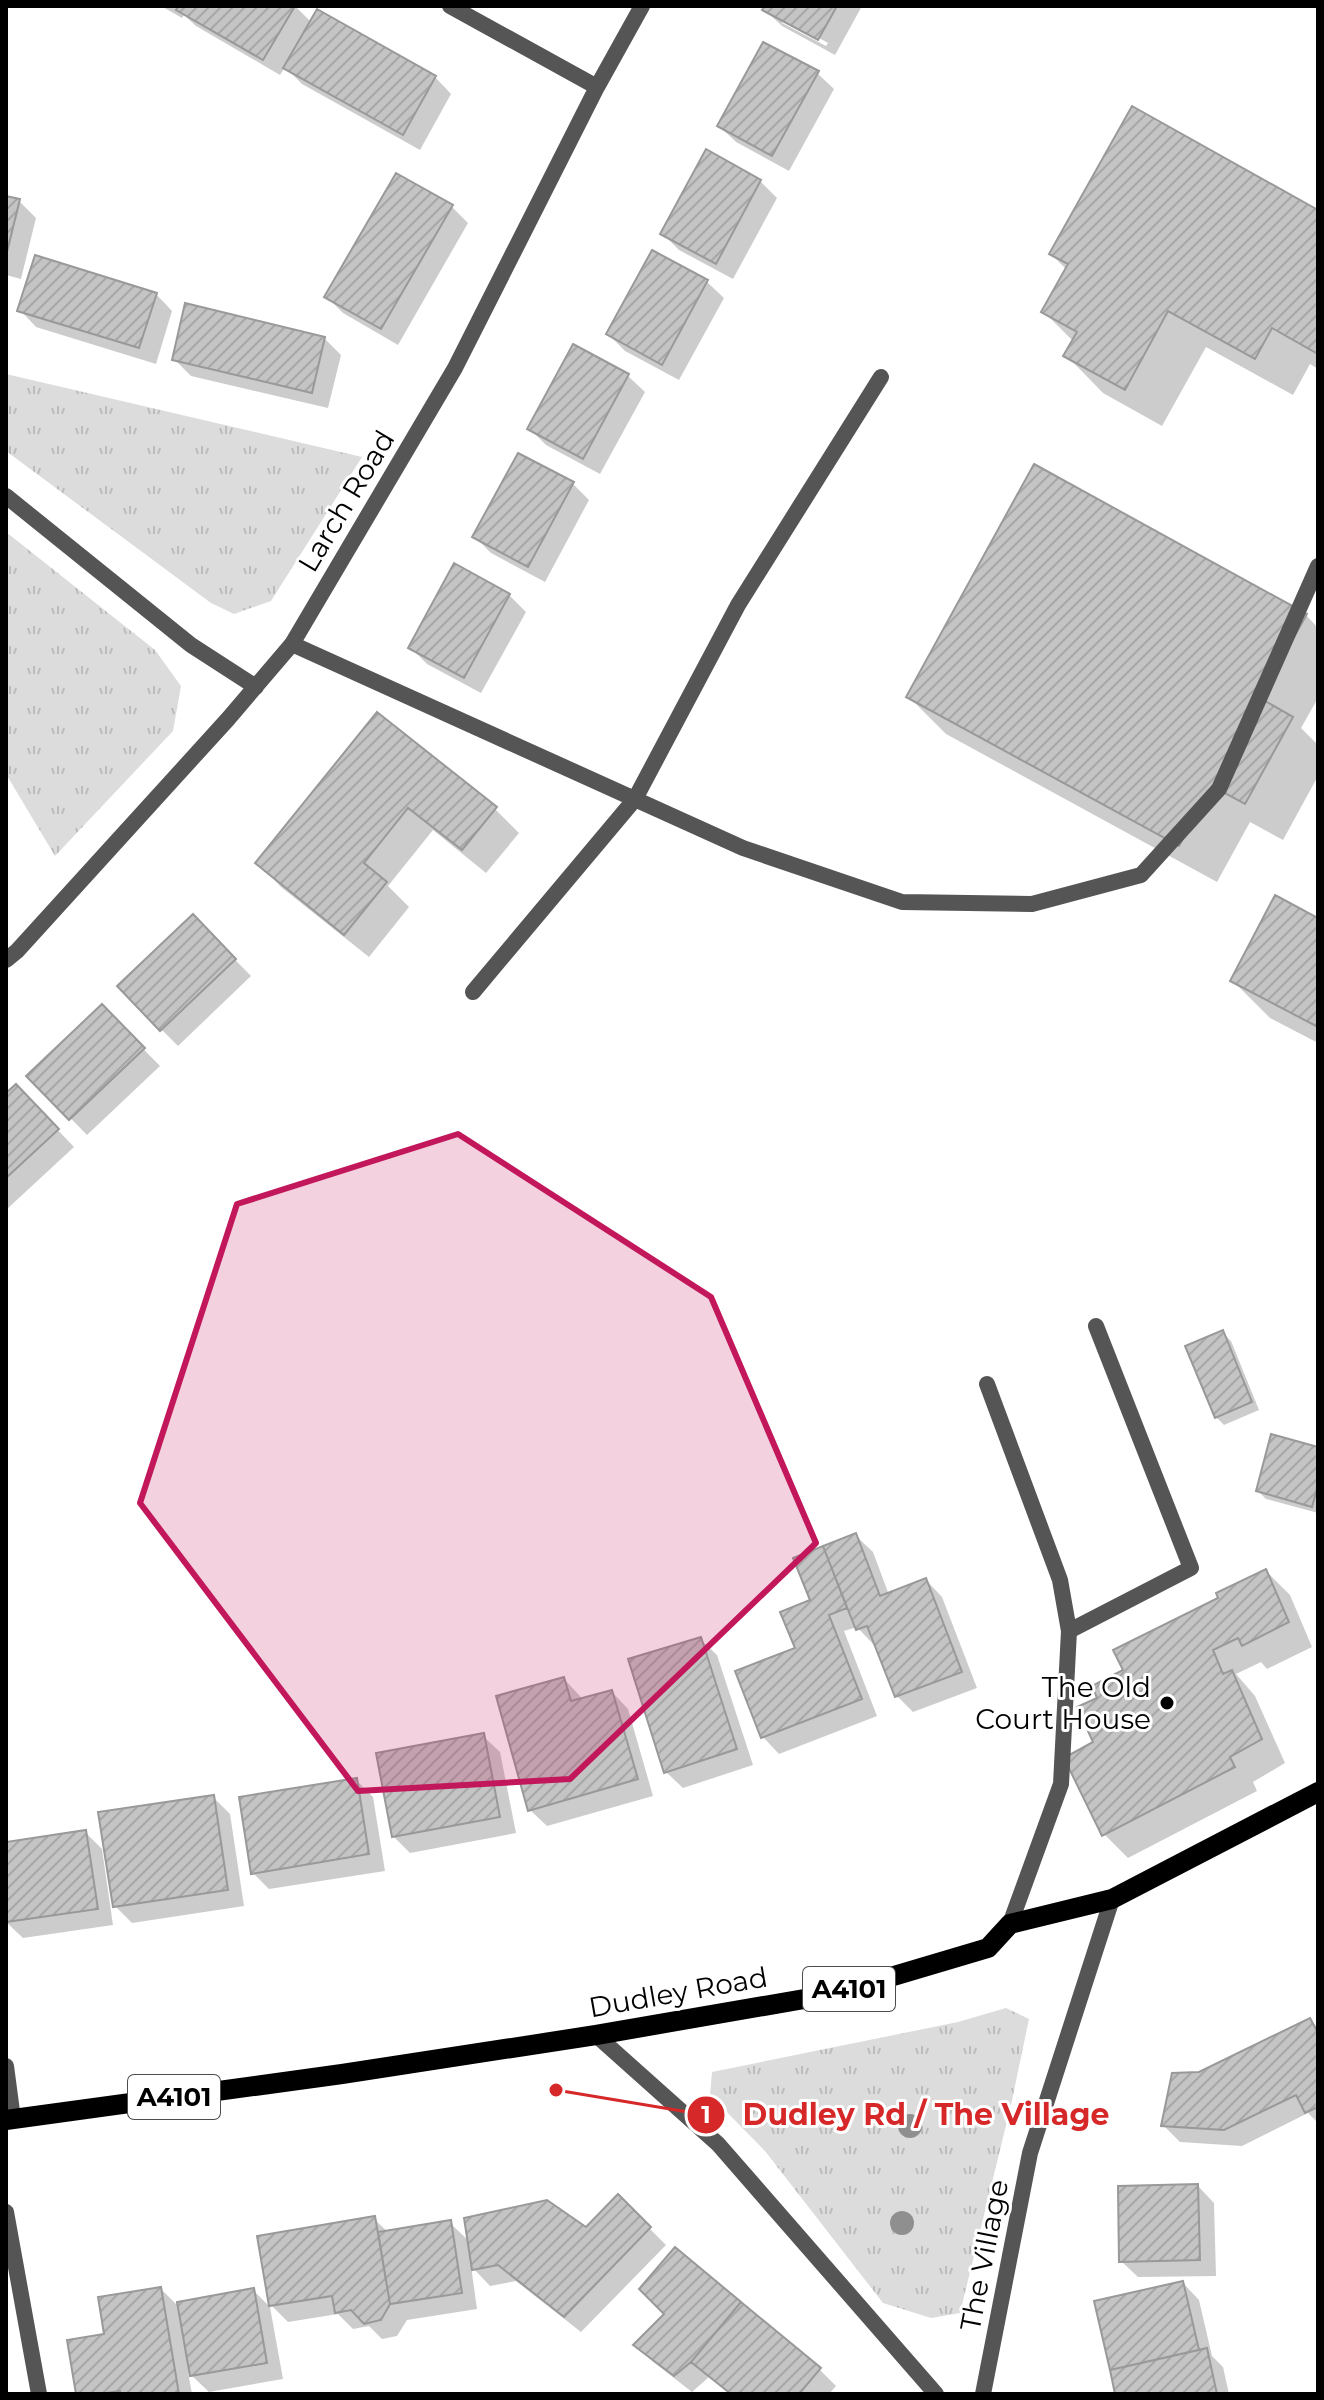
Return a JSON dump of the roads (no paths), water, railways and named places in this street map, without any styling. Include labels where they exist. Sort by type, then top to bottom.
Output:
[{"type":"main road","name":"Dudley Road","points":[[9,2120],[342,2074],[833,1994],[988,1948],[1010,1924],[1112,1899],[1318,1792]]},
{"type":"street","points":[[450,6],[597,87]]},
{"type":"street","name":"Larch Road","points":[[6,960],[292,644],[455,368],[597,87],[642,6]]},
{"type":"street","points":[[473,992],[635,799],[738,605],[881,377]]},
{"type":"street","points":[[6,496],[191,645],[256,687]]},
{"type":"street","points":[[292,644],[743,848],[902,902],[1032,904],[1141,875],[1219,789],[1318,566]]},
{"type":"street","points":[[1069,1631],[1191,1568],[1096,1326]]},
{"type":"street","points":[[987,1384],[1060,1580],[1069,1631],[1061,1784],[1010,1924]]},
{"type":"street","name":"The Village","points":[[983,2394],[1030,2153],[1112,1899]]},
{"type":"street","points":[[596,2035],[718,2144],[936,2394]]},
{"type":"street","points":[[6,2066],[9,2120]]},
{"type":"street","points":[[6,2212],[39,2394]]},
{"type":"place","name":"The Old Court House","points":[[1167,1703]]},
{"type":"place","name":"Dudley Rd / The Village","points":[[556,2090]]}]
